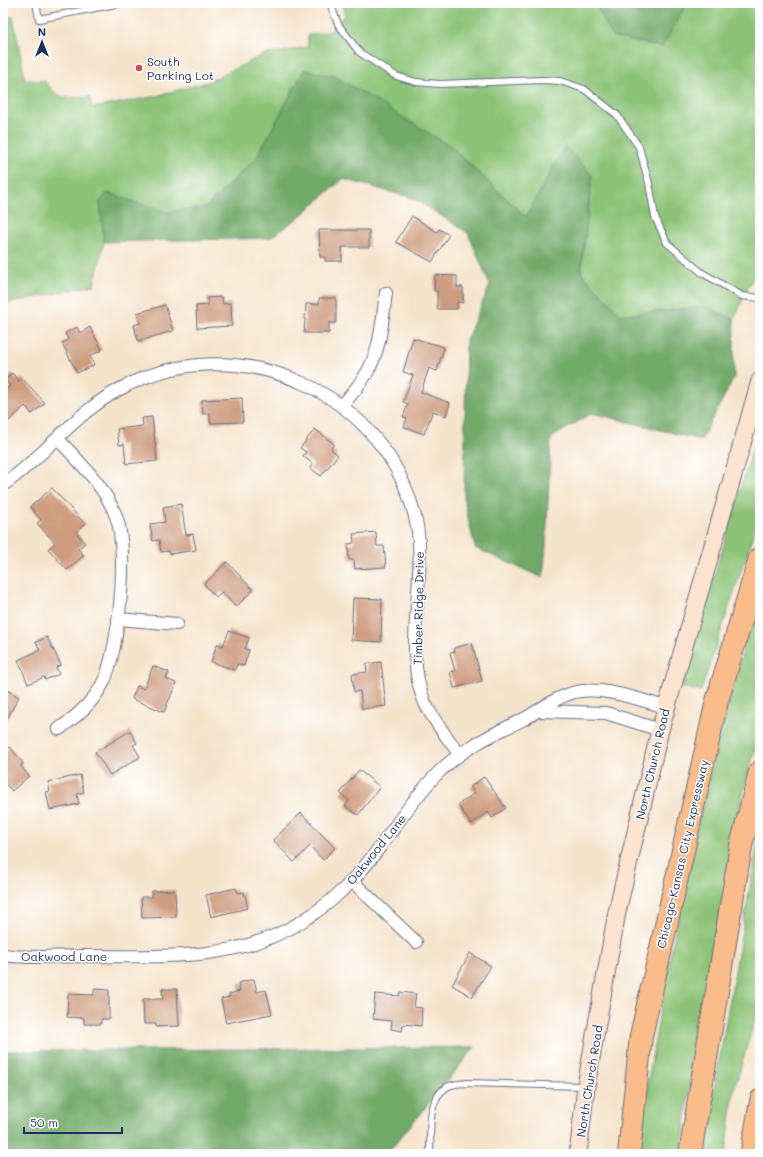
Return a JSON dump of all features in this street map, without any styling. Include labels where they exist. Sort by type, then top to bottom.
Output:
[{"type":"highway","name":"Chicago-Kansas City Expressway","points":[[629,1154],[643,1028],[717,701],[760,558]]},
{"type":"highway","points":[[690,1154],[741,846],[760,772]]},
{"type":"main road","name":"North Church Road","points":[[578,1154],[586,1086],[617,912],[666,707],[760,381]]},
{"type":"main road","points":[[750,1154],[760,1099]]},
{"type":"street","points":[[342,406],[365,376],[373,360],[380,340],[386,293]]},
{"type":"street","name":"Timber Ridge Drive","points":[[3,485],[20,473],[102,400],[120,389],[156,374],[186,366],[236,364],[271,371],[301,381],[342,406],[372,434],[390,459],[402,481],[416,525],[420,549],[421,570],[416,647],[418,682],[433,719],[460,755]]},
{"type":"street","points":[[58,439],[97,482],[108,498],[116,517],[123,554],[116,645],[111,665],[102,684],[91,701],[76,717],[59,729]]},
{"type":"street","points":[[118,618],[177,624]]},
{"type":"street","name":"Oakwood Lane","points":[[3,955],[179,956],[221,952],[249,945],[295,926],[322,908],[352,881],[437,774],[460,755],[487,737],[539,711],[555,700],[576,692],[598,691],[626,696],[666,707]]},
{"type":"street","name":"Oakwood Lane","points":[[539,711],[606,713],[660,730]]},
{"type":"street","points":[[352,881],[416,942]]},
{"type":"lane","points":[[36,3],[39,19],[121,3]]},
{"type":"lane","points":[[330,3],[338,24],[359,52],[396,76],[416,82],[440,84],[490,81],[555,81],[584,89],[617,115],[639,147],[649,183],[655,217],[667,244],[701,272],[742,296],[760,298]]},
{"type":"lane","points":[[430,1154],[431,1116],[437,1096],[447,1087],[465,1083],[586,1086]]},
{"type":"green space","points":[[341,3],[599,3],[599,11],[662,47],[687,3],[760,3],[760,262],[734,319],[705,307],[621,315],[581,272],[592,176],[565,147],[526,218],[450,146],[304,70],[257,157],[205,208],[166,212],[107,193],[100,202],[104,242],[94,285],[3,304],[3,18],[13,16],[25,80],[45,81],[54,92],[64,97],[90,97],[92,108],[152,97],[208,82],[263,55],[308,47],[308,35],[329,32],[345,15]]},
{"type":"green space","points":[[599,3],[687,3],[662,47],[613,37],[599,11]]},
{"type":"green space","points":[[304,70],[335,76],[450,146],[526,217],[565,146],[592,176],[581,272],[621,315],[705,307],[734,319],[734,378],[701,440],[592,413],[551,438],[543,578],[475,548],[464,500],[466,340],[490,285],[468,233],[413,198],[343,179],[298,218],[270,238],[104,242],[100,202],[107,193],[166,212],[205,208],[257,157]]},
{"type":"green space","points":[[760,424],[760,514],[701,691],[681,687]]},
{"type":"green space","points":[[760,595],[760,729],[743,795],[696,1036],[681,1154],[637,1154],[660,1013],[687,872],[720,732]]},
{"type":"green space","points":[[760,831],[760,1002],[734,1090],[726,1154],[706,1154],[711,1106]]},
{"type":"green space","points":[[475,1047],[387,1154],[3,1154],[3,1051]]},
{"type":"building","points":[[412,216],[437,232],[439,229],[449,235],[432,262],[396,242]]},
{"type":"building","points":[[319,230],[369,230],[369,247],[342,247],[342,261],[325,261],[325,257],[320,257]]},
{"type":"building","points":[[435,275],[457,276],[457,287],[463,287],[463,303],[457,302],[457,309],[437,309],[437,291],[434,291]]},
{"type":"building","points":[[222,297],[223,304],[231,303],[232,326],[197,328],[196,306],[208,305],[207,298]]},
{"type":"building","points":[[319,298],[336,298],[336,323],[329,323],[329,333],[304,333],[306,304],[319,304]]},
{"type":"building","points":[[165,305],[173,331],[138,341],[134,325],[140,323],[137,313]]},
{"type":"building","points":[[77,327],[80,333],[90,327],[102,350],[90,356],[94,365],[77,373],[62,343],[68,340],[65,333]]},
{"type":"building","points":[[413,338],[444,347],[437,371],[429,368],[421,392],[450,403],[446,416],[433,411],[424,434],[404,427],[407,418],[403,417],[408,404],[403,402],[413,375],[403,372]]},
{"type":"building","points":[[12,373],[19,381],[22,378],[45,403],[32,414],[25,406],[9,421],[3,415],[3,392],[10,386],[5,380]]},
{"type":"building","points":[[242,398],[243,422],[210,423],[210,413],[203,414],[202,400]]},
{"type":"building","points":[[152,417],[157,461],[126,464],[124,444],[119,445],[117,429],[143,426],[142,418]]},
{"type":"building","points":[[315,429],[334,444],[331,449],[338,455],[321,476],[310,468],[313,464],[303,456],[306,452],[300,448]]},
{"type":"building","points":[[52,488],[85,524],[76,532],[85,543],[78,549],[84,555],[67,570],[48,549],[55,543],[37,523],[41,520],[30,507]]},
{"type":"building","points":[[181,504],[186,535],[193,534],[196,550],[170,554],[169,551],[161,552],[159,540],[153,541],[150,524],[165,522],[163,507]]},
{"type":"building","points":[[376,532],[377,546],[384,546],[386,567],[355,569],[354,560],[349,560],[348,544],[354,543],[353,534]]},
{"type":"building","points":[[227,562],[253,590],[236,607],[222,592],[216,597],[204,584]]},
{"type":"building","points":[[353,598],[382,599],[381,642],[351,640]]},
{"type":"building","points":[[229,631],[249,638],[245,649],[249,650],[244,666],[237,664],[235,670],[211,662],[217,644],[223,646]]},
{"type":"building","points":[[47,637],[61,665],[56,667],[59,674],[45,680],[44,677],[28,684],[18,660],[40,650],[36,642]]},
{"type":"building","points":[[472,643],[482,681],[454,688],[450,672],[455,671],[450,653],[455,652],[454,648]]},
{"type":"building","points":[[381,662],[386,706],[362,709],[360,691],[354,692],[352,674],[367,672],[366,664]]},
{"type":"building","points":[[153,666],[169,672],[166,679],[176,683],[164,712],[132,699],[137,686],[144,689]]},
{"type":"building","points":[[3,688],[19,697],[3,726]]},
{"type":"building","points":[[130,731],[137,743],[133,745],[140,757],[110,775],[95,752]]},
{"type":"building","points":[[10,747],[23,763],[21,766],[29,776],[12,791],[3,781],[3,753]]},
{"type":"building","points":[[359,770],[380,787],[358,815],[345,806],[349,801],[340,793]]},
{"type":"building","points":[[80,775],[84,792],[77,794],[79,804],[50,810],[46,792],[50,791],[48,782]]},
{"type":"building","points":[[484,777],[506,808],[492,818],[488,812],[471,824],[458,805],[475,793],[470,787]]},
{"type":"building","points":[[301,813],[335,848],[323,860],[310,846],[294,862],[273,840]]},
{"type":"building","points":[[236,888],[238,893],[244,892],[248,908],[211,917],[206,895]]},
{"type":"building","points":[[175,890],[176,917],[142,918],[141,897],[152,897],[152,891]]},
{"type":"building","points":[[470,953],[491,966],[472,997],[452,985]]},
{"type":"building","points":[[254,979],[257,992],[266,990],[272,1014],[226,1023],[221,999],[230,997],[229,994],[240,991],[238,983]]},
{"type":"building","points":[[94,989],[109,990],[109,1019],[101,1019],[101,1024],[84,1024],[84,1018],[67,1017],[68,994],[94,995]]},
{"type":"building","points":[[162,989],[177,989],[179,1026],[156,1027],[156,1024],[144,1024],[143,999],[163,999]]},
{"type":"building","points":[[400,992],[416,994],[414,1007],[422,1008],[421,1026],[403,1024],[402,1031],[391,1029],[392,1021],[373,1019],[375,994],[399,996]]},
{"type":"place","name":"South Parking Lot","points":[[139,68]]}]
